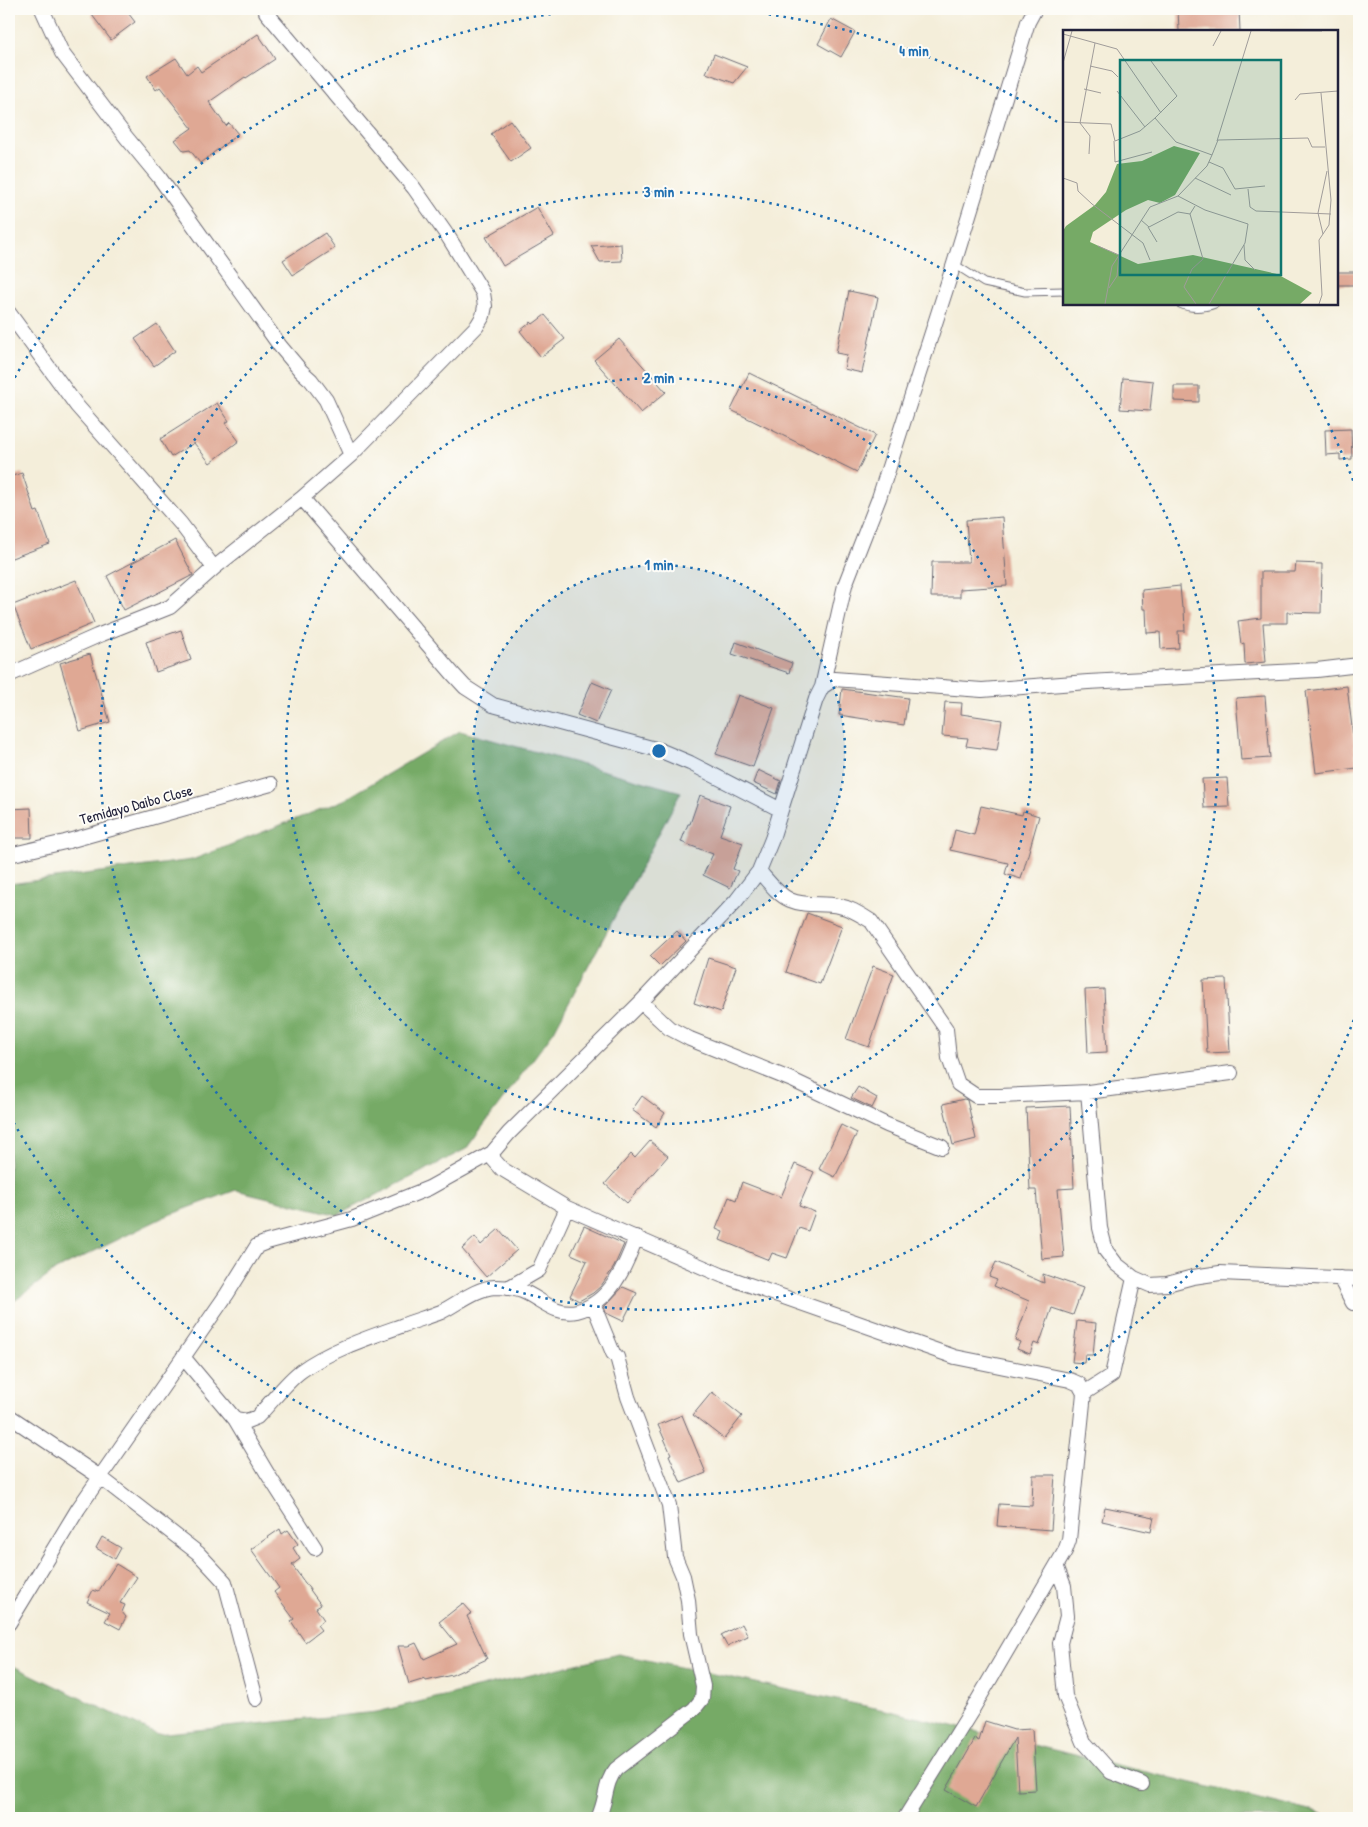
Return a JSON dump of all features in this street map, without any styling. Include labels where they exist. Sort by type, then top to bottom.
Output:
[{"type":"street","points":[[42,9],[62,53],[159,177],[280,346],[301,371],[317,386],[326,400],[351,455]]},
{"type":"street","points":[[9,1623],[78,1509],[257,1246],[328,1227],[360,1216],[429,1188],[492,1153],[509,1133],[641,1002],[736,901],[759,871],[772,839],[816,699],[822,686],[845,585],[879,498],[954,264],[1028,22],[1035,9]]},
{"type":"street","points":[[9,675],[97,636],[170,608],[214,568],[302,498],[351,455],[477,326],[483,316],[485,306],[483,293],[414,188],[266,12]]},
{"type":"street","points":[[9,313],[77,406],[181,524],[214,568]]},
{"type":"street","points":[[302,498],[464,687],[493,705],[659,750],[690,762],[781,810]]},
{"type":"street","points":[[822,686],[834,679],[982,690],[1088,682],[1317,670],[1359,665]]},
{"type":"street","name":"Temidayo Daibo Close","points":[[9,855],[65,842],[271,784]]},
{"type":"street","points":[[759,871],[780,894],[790,900],[805,904],[839,906],[854,911],[870,921],[946,1029],[949,1058],[958,1084],[976,1096],[1088,1092],[1231,1073]]},
{"type":"street","points":[[641,1002],[669,1028],[690,1039],[792,1080],[886,1125],[942,1147]]},
{"type":"street","points":[[1088,1092],[1102,1236],[1106,1251],[1116,1264],[1134,1278],[1150,1285],[1167,1284],[1193,1277],[1220,1273],[1359,1279]]},
{"type":"street","points":[[492,1153],[494,1160],[502,1169],[567,1208],[721,1275],[955,1357],[1070,1380],[1079,1384],[1084,1392],[1069,1540],[1056,1568],[905,1818]]},
{"type":"street","points":[[508,1288],[539,1270],[567,1208]]},
{"type":"street","points":[[235,1419],[247,1421],[257,1417],[299,1372],[316,1361],[380,1333],[440,1312],[476,1293],[493,1287],[522,1291],[556,1310],[577,1311],[593,1304],[603,1296],[626,1265],[636,1238]]},
{"type":"street","points":[[1084,1392],[1112,1375],[1134,1278]]},
{"type":"street","points":[[1340,1278],[1353,1303],[1359,1300]]},
{"type":"street","points":[[593,1304],[613,1353],[617,1357],[628,1397],[669,1504],[675,1557],[683,1576],[688,1600],[691,1634],[703,1686],[702,1699],[694,1709],[616,1768],[609,1777],[604,1806],[598,1818]]},
{"type":"street","points":[[183,1357],[235,1419],[315,1548]]},
{"type":"street","points":[[9,1416],[100,1478],[198,1553],[225,1582],[256,1699]]},
{"type":"street","points":[[1056,1568],[1064,1586],[1067,1616],[1060,1643],[1065,1696],[1084,1742],[1111,1772],[1142,1784]]},
{"type":"lane","points":[[954,264],[984,283],[1025,292],[1063,291]]},
{"type":"lane","points":[[1182,305],[1204,307],[1211,305]]},
{"type":"green space","points":[[460,731],[681,792],[554,1031],[466,1149],[338,1215],[236,1190],[164,1217],[56,1270],[9,1305],[9,884],[192,860],[344,800]]},
{"type":"green space","points":[[618,1654],[894,1712],[1340,1818],[9,1818],[9,1664],[156,1734],[377,1712]]},
{"type":"building","points":[[101,9],[125,9],[135,22],[111,40],[92,15]]},
{"type":"building","points":[[1178,9],[1239,9],[1240,30],[1179,30]]},
{"type":"building","points":[[831,19],[855,32],[841,57],[818,44]]},
{"type":"building","points":[[258,34],[275,59],[209,102],[226,126],[229,123],[238,134],[200,163],[190,150],[184,151],[175,140],[192,128],[160,87],[156,90],[147,76],[176,58],[187,74],[197,66],[201,72]]},
{"type":"building","points":[[714,54],[747,67],[734,83],[706,73]]},
{"type":"building","points":[[510,120],[531,148],[511,162],[491,134]]},
{"type":"building","points":[[537,207],[554,236],[503,266],[486,237]]},
{"type":"building","points":[[325,233],[335,248],[293,275],[283,260]]},
{"type":"building","points":[[621,244],[622,261],[600,262],[591,246]]},
{"type":"building","points":[[1338,272],[1359,272],[1359,285],[1338,285]]},
{"type":"building","points":[[849,291],[878,297],[862,373],[844,369],[847,355],[836,353]]},
{"type":"building","points":[[545,315],[565,339],[541,357],[520,331],[531,322],[533,324]]},
{"type":"building","points":[[157,324],[175,351],[154,366],[135,339]]},
{"type":"building","points":[[619,339],[666,392],[641,413],[594,360]]},
{"type":"building","points":[[749,373],[875,435],[857,472],[731,410]]},
{"type":"building","points":[[1123,378],[1153,381],[1150,411],[1120,409]]},
{"type":"building","points":[[1174,386],[1199,386],[1199,402],[1174,401]]},
{"type":"building","points":[[217,403],[229,421],[225,423],[239,441],[210,463],[194,443],[171,457],[160,439]]},
{"type":"building","points":[[1351,429],[1352,459],[1340,460],[1340,454],[1326,455],[1325,430]]},
{"type":"building","points":[[22,473],[35,512],[38,511],[50,544],[9,559],[9,477]]},
{"type":"building","points":[[1002,517],[1007,586],[960,589],[960,597],[931,597],[932,562],[969,562],[966,520]]},
{"type":"building","points":[[175,540],[193,575],[124,610],[107,576]]},
{"type":"building","points":[[1296,563],[1322,564],[1321,613],[1287,612],[1287,623],[1263,623],[1266,662],[1245,664],[1244,643],[1241,644],[1238,621],[1261,618],[1261,572],[1295,572]]},
{"type":"building","points":[[76,580],[94,623],[31,649],[13,605]]},
{"type":"building","points":[[1180,586],[1182,608],[1184,608],[1185,631],[1178,631],[1179,648],[1161,649],[1160,632],[1147,633],[1146,609],[1143,609],[1142,590]]},
{"type":"building","points":[[181,630],[191,660],[156,672],[146,642]]},
{"type":"building","points":[[736,642],[792,663],[789,673],[732,654]]},
{"type":"building","points":[[90,654],[110,722],[80,731],[60,663]]},
{"type":"building","points":[[592,682],[611,690],[596,723],[577,715]]},
{"type":"building","points":[[1347,686],[1357,768],[1316,773],[1306,691]]},
{"type":"building","points":[[842,689],[908,698],[904,725],[839,715]]},
{"type":"building","points":[[738,695],[774,708],[753,767],[716,754]]},
{"type":"building","points":[[1265,696],[1270,758],[1241,760],[1236,698]]},
{"type":"building","points":[[945,702],[962,703],[961,714],[1002,720],[997,750],[966,746],[968,738],[942,736]]},
{"type":"building","points":[[758,770],[781,781],[777,794],[753,783]]},
{"type":"building","points":[[1227,778],[1229,807],[1204,808],[1202,779]]},
{"type":"building","points":[[700,795],[730,806],[720,835],[743,843],[733,869],[738,871],[730,888],[703,875],[713,854],[681,842],[688,824],[690,824]]},
{"type":"building","points":[[981,806],[1022,815],[1023,811],[1039,816],[1021,879],[1005,874],[1008,863],[950,850],[955,830],[974,835]]},
{"type":"building","points":[[31,808],[32,838],[9,838],[9,809]]},
{"type":"building","points":[[807,913],[842,926],[820,984],[786,972]]},
{"type":"building","points":[[677,931],[686,941],[660,966],[650,956]]},
{"type":"building","points":[[708,958],[736,967],[721,1012],[694,1003]]},
{"type":"building","points":[[873,966],[894,974],[869,1047],[846,1039]]},
{"type":"building","points":[[1226,979],[1230,1052],[1207,1053],[1203,980]]},
{"type":"building","points":[[1104,989],[1107,1052],[1088,1053],[1085,990]]},
{"type":"building","points":[[858,1087],[877,1098],[872,1108],[851,1098]]},
{"type":"building","points":[[642,1096],[665,1113],[656,1127],[632,1110]]},
{"type":"building","points":[[967,1100],[976,1139],[953,1145],[943,1104]]},
{"type":"building","points":[[1070,1106],[1074,1188],[1058,1189],[1064,1257],[1042,1259],[1036,1190],[1030,1190],[1026,1108]]},
{"type":"building","points":[[841,1125],[857,1133],[835,1177],[819,1169]]},
{"type":"building","points":[[650,1141],[668,1156],[627,1203],[605,1184],[631,1154],[635,1158]]},
{"type":"building","points":[[795,1164],[814,1172],[799,1206],[815,1212],[808,1231],[799,1228],[787,1258],[772,1253],[769,1260],[720,1240],[723,1232],[716,1229],[729,1197],[736,1200],[742,1182],[781,1197]]},
{"type":"building","points":[[584,1226],[624,1244],[614,1267],[601,1286],[579,1301],[570,1296],[587,1261],[571,1254]]},
{"type":"building","points":[[499,1229],[517,1250],[486,1277],[462,1249],[475,1237],[481,1245]]},
{"type":"building","points":[[996,1262],[1044,1283],[1043,1274],[1083,1288],[1073,1315],[1052,1308],[1039,1345],[1034,1343],[1030,1354],[1017,1349],[1020,1342],[1015,1340],[1029,1301],[994,1286],[997,1280],[989,1277]]},
{"type":"building","points":[[623,1287],[637,1293],[623,1321],[606,1313],[604,1307]]},
{"type":"building","points":[[1077,1321],[1096,1323],[1093,1355],[1085,1355],[1084,1363],[1072,1362]]},
{"type":"building","points":[[712,1392],[742,1416],[724,1439],[693,1415]]},
{"type":"building","points":[[682,1415],[706,1473],[681,1483],[658,1425]]},
{"type":"building","points":[[1033,1475],[1055,1475],[1051,1530],[997,1526],[999,1504],[1032,1506]]},
{"type":"building","points":[[1105,1507],[1154,1517],[1151,1532],[1102,1521]]},
{"type":"building","points":[[280,1529],[282,1534],[288,1530],[298,1544],[293,1548],[300,1559],[292,1565],[321,1605],[316,1608],[324,1620],[317,1625],[321,1630],[305,1642],[291,1621],[294,1619],[274,1592],[279,1588],[251,1549]]},
{"type":"building","points":[[102,1537],[121,1548],[115,1559],[96,1548]]},
{"type":"building","points":[[116,1564],[137,1577],[120,1603],[125,1605],[122,1612],[126,1617],[120,1629],[105,1621],[110,1613],[87,1602],[93,1590],[98,1592]]},
{"type":"building","points":[[463,1603],[472,1613],[467,1616],[487,1659],[452,1675],[426,1681],[425,1679],[409,1684],[398,1646],[409,1646],[416,1643],[424,1659],[457,1644],[439,1622]]},
{"type":"building","points":[[742,1624],[748,1636],[727,1646],[721,1635]]},
{"type":"building","points":[[985,1721],[1014,1730],[1032,1729],[1036,1790],[1018,1791],[1015,1738],[976,1807],[946,1790],[975,1739],[979,1741]]}]
